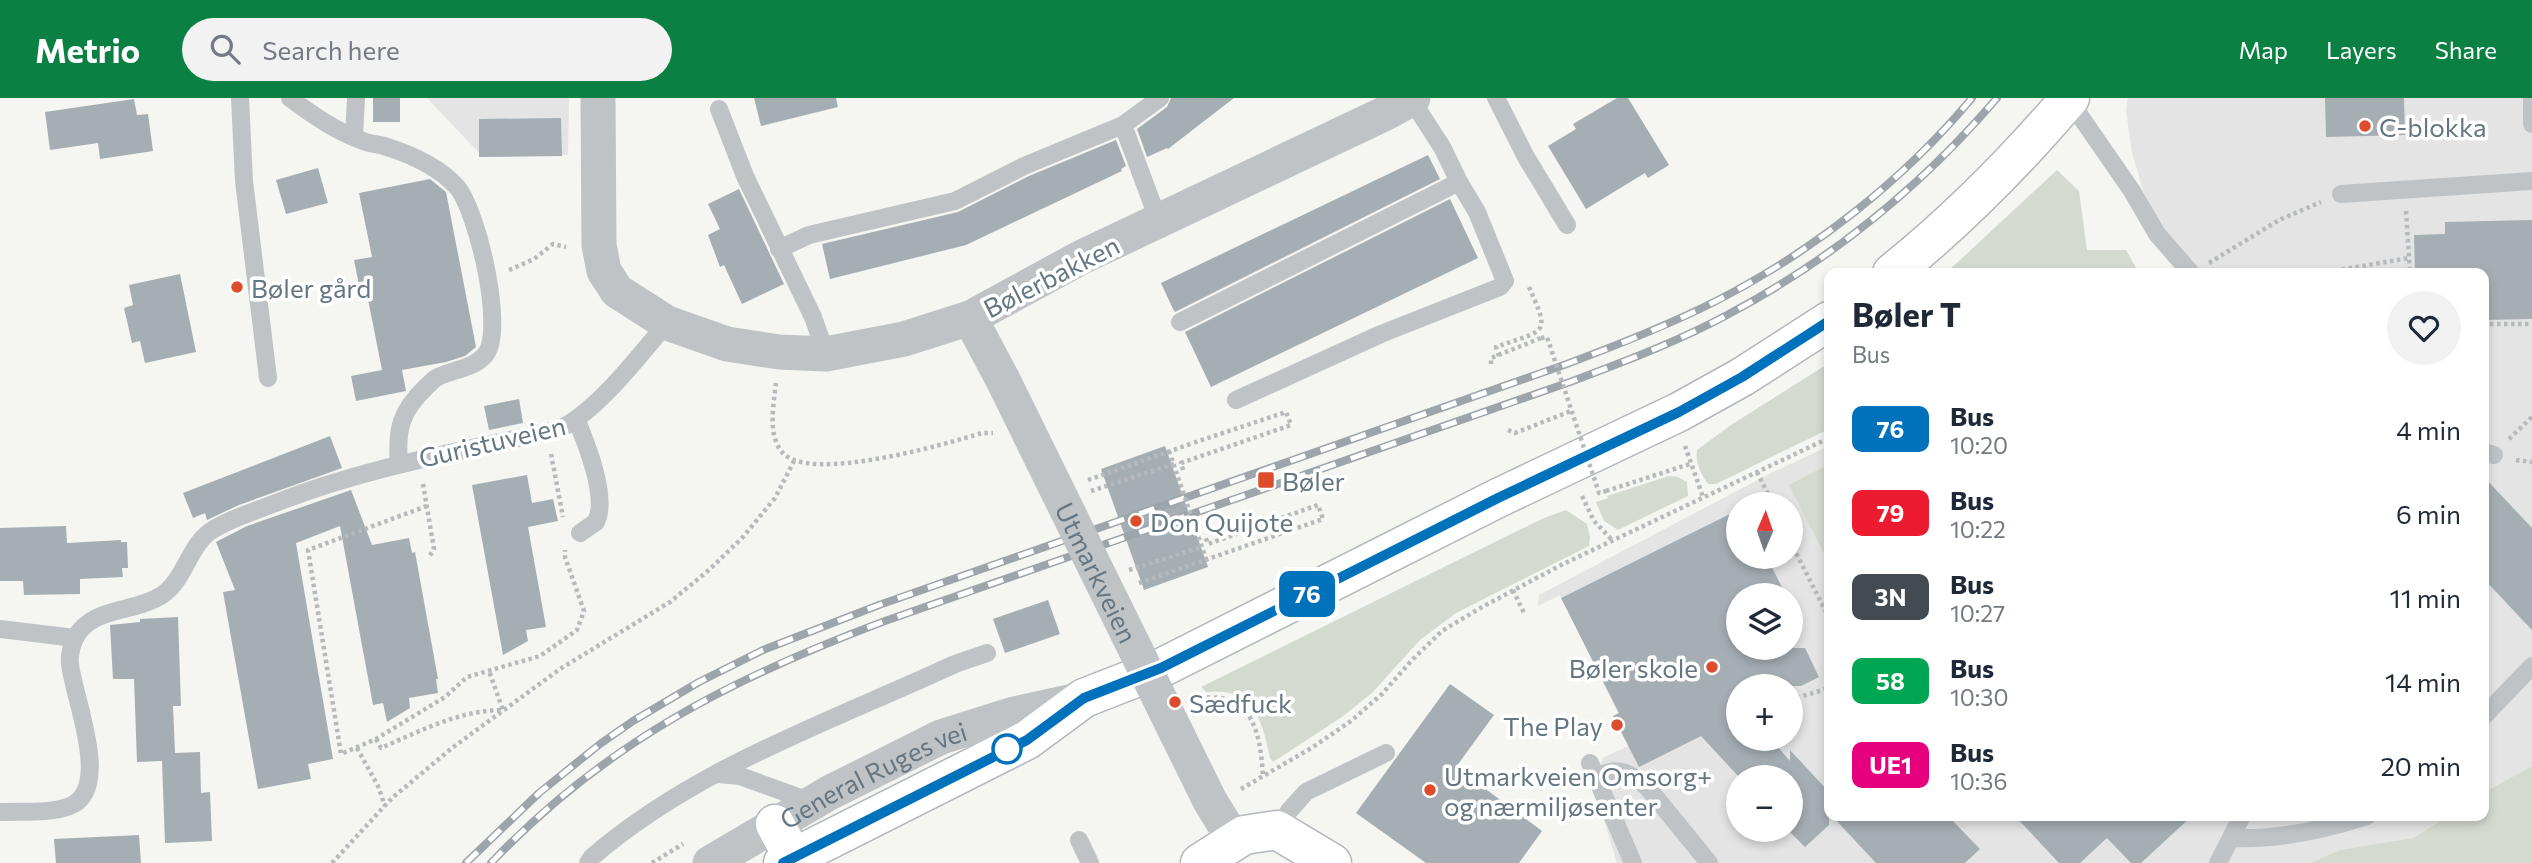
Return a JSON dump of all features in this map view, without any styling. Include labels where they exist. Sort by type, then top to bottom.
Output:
[{"type":"main road","points":[[1898,268],[1993,182],[2069,99]]},
{"type":"main road","name":"General Ruges vei","points":[[790,861],[1027,740],[1084,698],[1161,668],[1498,498],[1633,436],[1742,377],[1824,324]]},
{"type":"main road","points":[[775,824],[790,861]]},
{"type":"main road","points":[[1200,863],[1234,840],[1254,831],[1276,830],[1332,863]]},
{"type":"street","points":[[598,98],[598,245],[604,271],[617,291],[667,323]]},
{"type":"street","name":"Bølerbakken","points":[[667,323],[727,344],[779,352],[826,354],[904,339],[970,318],[1082,257],[1412,99]]},
{"type":"street","name":"Utmarkveien","points":[[970,318],[1109,593],[1210,801],[1234,840]]},
{"type":"street","name":"General Ruges vei","points":[[710,863],[812,803],[941,737],[1014,714],[1084,698]]},
{"type":"lane","points":[[240,98],[244,181],[268,378]]},
{"type":"lane","points":[[290,98],[310,113],[363,141],[415,157],[457,187],[469,204],[484,260],[493,320],[491,346],[476,363],[433,380],[408,407],[398,436],[399,463]]},
{"type":"lane","points":[[354,136],[356,98]]},
{"type":"lane","points":[[779,249],[809,235],[955,201],[1024,166],[1123,125],[1160,98]]},
{"type":"lane","points":[[1496,98],[1526,157],[1567,225]]},
{"type":"lane","points":[[2532,98],[2532,124]]},
{"type":"lane","points":[[1236,400],[1381,334],[1500,287],[1505,281],[1477,212],[1412,99]]},
{"type":"lane","points":[[2069,99],[2132,191],[2157,234],[2195,268]]},
{"type":"lane","points":[[719,109],[745,176],[813,317],[826,354]]},
{"type":"lane","points":[[1123,125],[1159,222]]},
{"type":"lane","points":[[2341,194],[2532,181]]},
{"type":"lane","points":[[1180,322],[1459,182]]},
{"type":"lane","name":"Guristuveien","points":[[75,638],[81,627],[95,619],[163,594],[173,584],[200,540],[212,530],[307,491],[399,463],[560,429],[576,421],[667,323]]},
{"type":"lane","points":[[576,421],[589,451],[600,506],[596,522],[580,533]]},
{"type":"lane","points":[[0,629],[75,638],[69,664],[87,739],[89,768],[86,787],[80,800],[68,807],[3,807]]},
{"type":"lane","points":[[588,863],[642,817],[769,745],[955,664],[987,653]]},
{"type":"lane","points":[[2489,711],[2532,666]]},
{"type":"lane","points":[[1276,830],[1306,792],[1386,753]]},
{"type":"lane","points":[[1633,863],[1593,770],[1621,770],[1636,778],[1648,788],[1709,863]]},
{"type":"lane","points":[[719,774],[740,776],[812,803]]},
{"type":"lane","points":[[2218,863],[2240,821]]},
{"type":"lane","points":[[2231,838],[2260,839],[2351,821]]},
{"type":"lane","points":[[1079,840],[1090,863]]},
{"type":"path","points":[[2404,190],[2410,268]]},
{"type":"path","points":[[2200,268],[2279,220],[2341,194]]},
{"type":"path","points":[[484,260],[496,269],[506,271],[534,259],[553,244],[572,250]]},
{"type":"path","points":[[2350,268],[2409,258]]},
{"type":"path","points":[[2489,324],[2532,324]]},
{"type":"path","points":[[1501,355],[1496,347],[1534,333]]},
{"type":"path","points":[[1491,364],[1491,358],[1546,337],[1599,494],[1690,464]]},
{"type":"path","points":[[776,372],[774,435],[782,452],[794,461],[855,462],[896,456],[958,440]]},
{"type":"path","points":[[1508,430],[1516,433],[1526,430],[1571,411]]},
{"type":"path","points":[[1057,492],[1286,412],[1291,425],[1181,463],[1184,470]]},
{"type":"path","points":[[2489,452],[2532,417]]},
{"type":"path","points":[[546,432],[564,521]]},
{"type":"path","points":[[1241,789],[1342,728],[1382,694],[1443,631],[1513,590],[1824,441]]},
{"type":"path","points":[[1683,442],[1703,497]]},
{"type":"path","points":[[1169,451],[1206,559]]},
{"type":"path","points":[[417,459],[434,549],[429,557]]},
{"type":"path","points":[[332,863],[385,806],[452,748],[559,669],[670,602],[709,570],[743,537],[775,498],[794,461]]},
{"type":"path","points":[[1093,502],[1089,492],[1174,464]]},
{"type":"path","points":[[1757,472],[1767,492]]},
{"type":"path","points":[[1580,492],[1594,521],[1613,541]]},
{"type":"path","points":[[1109,593],[1323,519],[1318,505],[1208,544],[1205,536]]},
{"type":"path","points":[[427,506],[308,550],[341,754],[376,739],[445,697],[467,677],[540,656],[576,630],[584,611],[565,557],[565,546]]},
{"type":"path","points":[[1139,567],[1202,547]]},
{"type":"path","points":[[1803,567],[1824,608]]},
{"type":"path","points":[[1513,590],[1524,613]]},
{"type":"path","points":[[489,670],[503,710]]},
{"type":"path","points":[[1803,696],[1824,690]]},
{"type":"path","points":[[1184,695],[1227,699],[1245,710],[1254,726],[1263,776]]},
{"type":"path","points":[[376,739],[381,748],[441,722],[484,710],[503,710]]},
{"type":"path","points":[[357,748],[378,786],[385,806]]},
{"type":"shaded area","points":[[427,98],[569,98],[568,155],[482,156]]},
{"type":"shaded area","points":[[2128,98],[2532,98],[2532,766],[2489,790],[2489,268],[2199,268],[2164,231],[2144,193],[2132,153],[2126,110]]},
{"type":"shaded area","points":[[2057,170],[2079,191],[2087,250],[2126,250],[2136,268],[1951,268]]},
{"type":"shaded area","points":[[1824,366],[1824,431],[1716,484],[1708,484],[1699,468],[1697,450],[1731,425]]},
{"type":"shaded area","name":"Bøler skole","points":[[1824,448],[1824,821],[2440,821],[2413,838],[2340,850],[2310,863],[1617,863],[1594,788],[1596,772],[1604,757],[1633,744],[1560,595],[1538,606],[1539,595],[1726,497],[1726,569],[1803,569],[1803,492],[1735,492]]},
{"type":"shaded area","points":[[1824,467],[1824,553],[1803,512],[1803,492],[1793,492],[1789,485]]},
{"type":"shaded area","points":[[1669,476],[1687,482],[1688,496],[1618,530],[1604,521],[1596,502]]},
{"type":"shaded area","points":[[1566,510],[1587,524],[1589,546],[1456,613],[1420,640],[1372,693],[1342,717],[1273,762],[1253,708],[1235,695],[1206,692],[1201,687],[1544,518]]},
{"type":"shaded area","points":[[2532,766],[2532,863],[2310,863],[2340,850],[2413,838],[2440,821],[2489,821],[2489,790]]},
{"type":"building","points":[[373,98],[400,98],[400,122],[373,122]]},
{"type":"building","points":[[754,98],[836,98],[838,107],[761,126]]},
{"type":"building","points":[[1171,98],[1234,98],[1168,149],[1147,157],[1137,129],[1167,107]]},
{"type":"building","points":[[1617,98],[1628,98],[1669,165],[1648,178],[1645,173],[1586,209],[1548,146],[1576,129],[1573,124]]},
{"type":"building","name":"C-blokka","points":[[2325,98],[2404,98],[2405,135],[2326,137]]},
{"type":"building","points":[[134,99],[137,115],[148,114],[153,151],[100,159],[98,143],[50,150],[45,112]]},
{"type":"building","points":[[561,118],[562,156],[479,157],[479,119]]},
{"type":"building","points":[[1116,140],[1126,166],[1122,171],[966,245],[830,279],[822,244],[958,212],[1029,176]]},
{"type":"building","points":[[1428,155],[1440,179],[1175,312],[1173,309],[1161,283]]},
{"type":"building","points":[[318,168],[328,203],[286,214],[276,180]]},
{"type":"building","points":[[430,179],[446,192],[476,347],[465,356],[446,362],[402,370],[406,391],[356,401],[351,376],[382,370],[366,289],[360,290],[354,260],[372,257],[359,193]]},
{"type":"building","points":[[739,189],[784,284],[742,304],[724,265],[720,267],[708,235],[720,229],[708,204]]},
{"type":"building","points":[[1450,199],[1478,258],[1211,387],[1185,332]]},
{"type":"building","points":[[2532,220],[2532,319],[2489,320],[2489,268],[2415,268],[2414,235],[2445,234],[2445,222]]},
{"type":"building","points":[[180,274],[196,352],[145,363],[140,341],[132,343],[124,308],[133,305],[129,285]]},
{"type":"building","points":[[519,399],[523,423],[489,430],[484,406]]},
{"type":"building","points":[[330,436],[342,468],[239,505],[207,520],[205,513],[193,518],[183,493]]},
{"type":"building","points":[[1165,446],[1208,567],[1144,590],[1101,469]]},
{"type":"building","points":[[527,475],[532,503],[553,499],[558,521],[528,527],[546,627],[526,630],[528,641],[503,655],[472,485]]},
{"type":"building","points":[[2489,482],[2532,528],[2532,630],[2489,584]]},
{"type":"building","points":[[351,490],[372,545],[409,538],[412,553],[415,552],[438,679],[438,693],[409,698],[410,708],[387,722],[383,703],[373,705],[340,526],[296,543],[333,759],[308,764],[311,779],[258,789],[223,592],[235,590],[216,542],[247,526]]},
{"type":"building","points":[[1726,516],[1726,569],[1773,569],[1780,583],[1726,583],[1726,660],[1803,660],[1805,648],[1819,677],[1803,685],[1803,674],[1726,674],[1726,751],[1781,751],[1790,761],[1791,751],[1824,787],[1824,821],[1829,821],[1829,825],[1805,847],[1800,842],[1803,842],[1803,765],[1728,765],[1701,736],[1639,767],[1613,716],[1619,713],[1561,598]]},
{"type":"building","points":[[66,526],[67,543],[127,542],[128,568],[122,568],[123,577],[80,579],[80,594],[24,595],[23,581],[0,581],[0,528]]},
{"type":"building","points":[[1048,600],[1060,634],[1005,653],[993,619]]},
{"type":"building","points":[[178,617],[181,706],[173,706],[175,753],[200,752],[201,793],[210,792],[212,841],[165,843],[162,761],[137,762],[134,679],[113,679],[110,625],[140,622],[140,619]]},
{"type":"building","name":"Utmarkveien Omsorg+ og nærmiljøsenter","points":[[1450,684],[1494,715],[1456,767],[1542,831],[1519,863],[1426,863],[1356,813]]},
{"type":"building","points":[[1837,821],[1953,821],[1980,849],[1965,863],[1876,863]]},
{"type":"building","points":[[2020,821],[2187,821],[2141,863],[2131,863],[2107,838],[2080,863],[2059,863]]},
{"type":"building","points":[[139,835],[141,863],[56,863],[54,839]]},
{"type":"railway","points":[[466,863],[539,793],[600,744],[699,682],[763,650],[879,605],[1564,365],[1622,343],[1716,301],[1787,260],[1854,212],[1916,158],[1972,98]]},
{"type":"railway","points":[[491,863],[534,820],[625,749],[673,718],[775,666],[885,621],[1570,382],[1708,325],[1765,294],[1838,246],[1906,191],[1968,131],[1997,98]]},
{"type":"bus line","name":"76","points":[[783,863],[1027,740],[1084,698],[1161,668],[1498,498],[1633,436],[1742,377],[1824,325]]},
{"type":"place","name":"C-blokka","points":[[2365,126]]},
{"type":"place","name":"Bøler gård","points":[[237,287]]},
{"type":"place","name":"Bøler","points":[[1266,480]]},
{"type":"place","name":"Don Quijote","points":[[1136,521]]},
{"type":"place","name":"Bøler skole","points":[[1712,667]]},
{"type":"place","name":"Sædfuck","points":[[1175,702]]},
{"type":"place","name":"The Play","points":[[1617,725]]},
{"type":"place","name":"Utmarkveien Omsorg+ og nærmiljøsenter","points":[[1430,790]]}]
